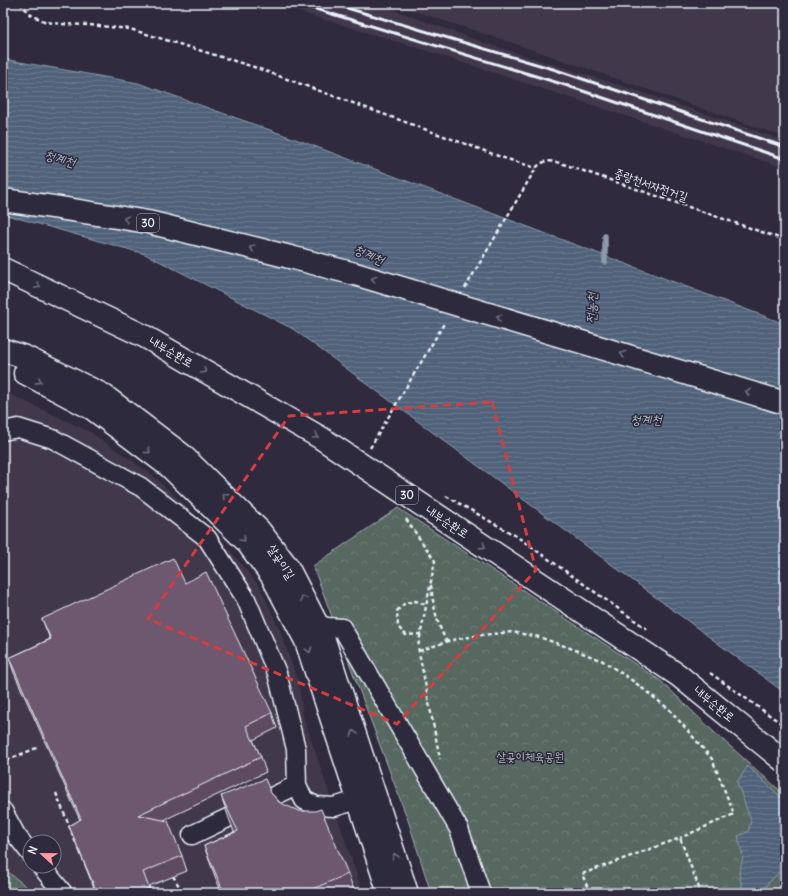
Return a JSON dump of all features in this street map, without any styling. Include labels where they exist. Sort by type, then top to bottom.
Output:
[{"type":"main road","name":"30","points":[[3,200],[53,206],[148,222],[348,272],[785,403]]},
{"type":"main road","name":"내부순환로","points":[[3,269],[144,336],[321,438],[678,674],[785,762]]},
{"type":"main road","name":"살곶이길","points":[[3,350],[25,358],[103,395],[181,454],[259,530],[287,566],[322,634],[366,798],[389,893]]},
{"type":"main road","name":"살곶이길","points":[[3,366],[19,370],[93,409],[170,468],[246,541],[272,576],[306,641],[366,798],[408,893]]},
{"type":"lane","points":[[3,430],[18,428],[53,439],[141,487],[206,538],[246,599],[277,673],[296,749],[297,785],[304,800],[316,806],[334,807],[366,798]]},
{"type":"lane","points":[[316,624],[327,627],[342,628],[459,829],[481,893]]},
{"type":"lane","points":[[192,835],[297,785]]},
{"type":"lane","points":[[3,812],[22,843]]},
{"type":"lane","points":[[48,874],[63,893]]},
{"type":"path","points":[[20,3],[31,15],[46,22],[130,29],[254,67],[504,158],[536,168],[523,190]]},
{"type":"path","name":"중랑천서자전거길","points":[[536,168],[539,164],[545,161],[561,164],[785,240]]},
{"type":"path","points":[[369,450],[378,435]]},
{"type":"path","points":[[402,514],[435,561],[418,647],[440,760]]},
{"type":"path","points":[[430,583],[437,618],[447,642]]},
{"type":"path","points":[[421,634],[406,635],[398,627],[397,611],[405,603],[416,601],[426,605]]},
{"type":"path","points":[[419,651],[447,642],[482,635],[512,632],[539,637],[570,648],[602,661],[633,681],[670,710],[712,759],[734,814],[680,838],[582,874],[590,893]]},
{"type":"path","points":[[7,760],[39,747]]},
{"type":"path","points":[[56,793],[77,847]]},
{"type":"path","points":[[680,838],[701,893]]},
{"type":"path","points":[[173,876],[183,893]]},
{"type":"highlighted area","points":[[492,402],[536,570],[397,724],[148,619],[289,416]]},
{"type":"shaded area","points":[[270,3],[374,3],[485,43],[632,89],[785,141],[785,168],[415,47]]},
{"type":"shaded area","points":[[389,3],[785,3],[785,137],[516,44]]},
{"type":"shaded area","points":[[3,391],[90,432],[150,473],[219,537],[260,587],[281,633],[299,685],[303,716],[363,893],[3,893]]},
{"type":"green space","name":"살곶이체육공원","points":[[398,508],[661,681],[714,732],[785,795],[785,893],[431,893],[409,823],[313,566]]},
{"type":"green space","points":[[3,868],[33,892],[34,893],[3,893]]},
{"type":"water","name":"청계천","points":[[3,59],[138,83],[301,141],[785,324],[785,693],[293,329],[145,254],[3,214]]},
{"type":"water","points":[[748,766],[785,801],[785,856],[780,871],[759,893],[746,893],[742,887],[739,873],[743,857],[738,836],[748,832],[751,821],[737,782]]},
{"type":"building","points":[[173,558],[185,583],[206,572],[272,713],[246,726],[261,757],[138,815],[168,821],[182,856],[143,872],[149,888],[138,893],[97,893],[69,826],[81,819],[9,658],[51,639],[42,619]]},
{"type":"building","points":[[265,779],[271,793],[279,802],[299,811],[315,811],[321,809],[348,874],[303,893],[224,893],[204,846],[238,831],[221,796]]},
{"type":"waterway","name":"전농천","points":[[605,236],[605,262]]},
{"type":"railway","points":[[296,3],[565,85],[785,159]]},
{"type":"railway","points":[[330,3],[553,69],[785,147]]}]
